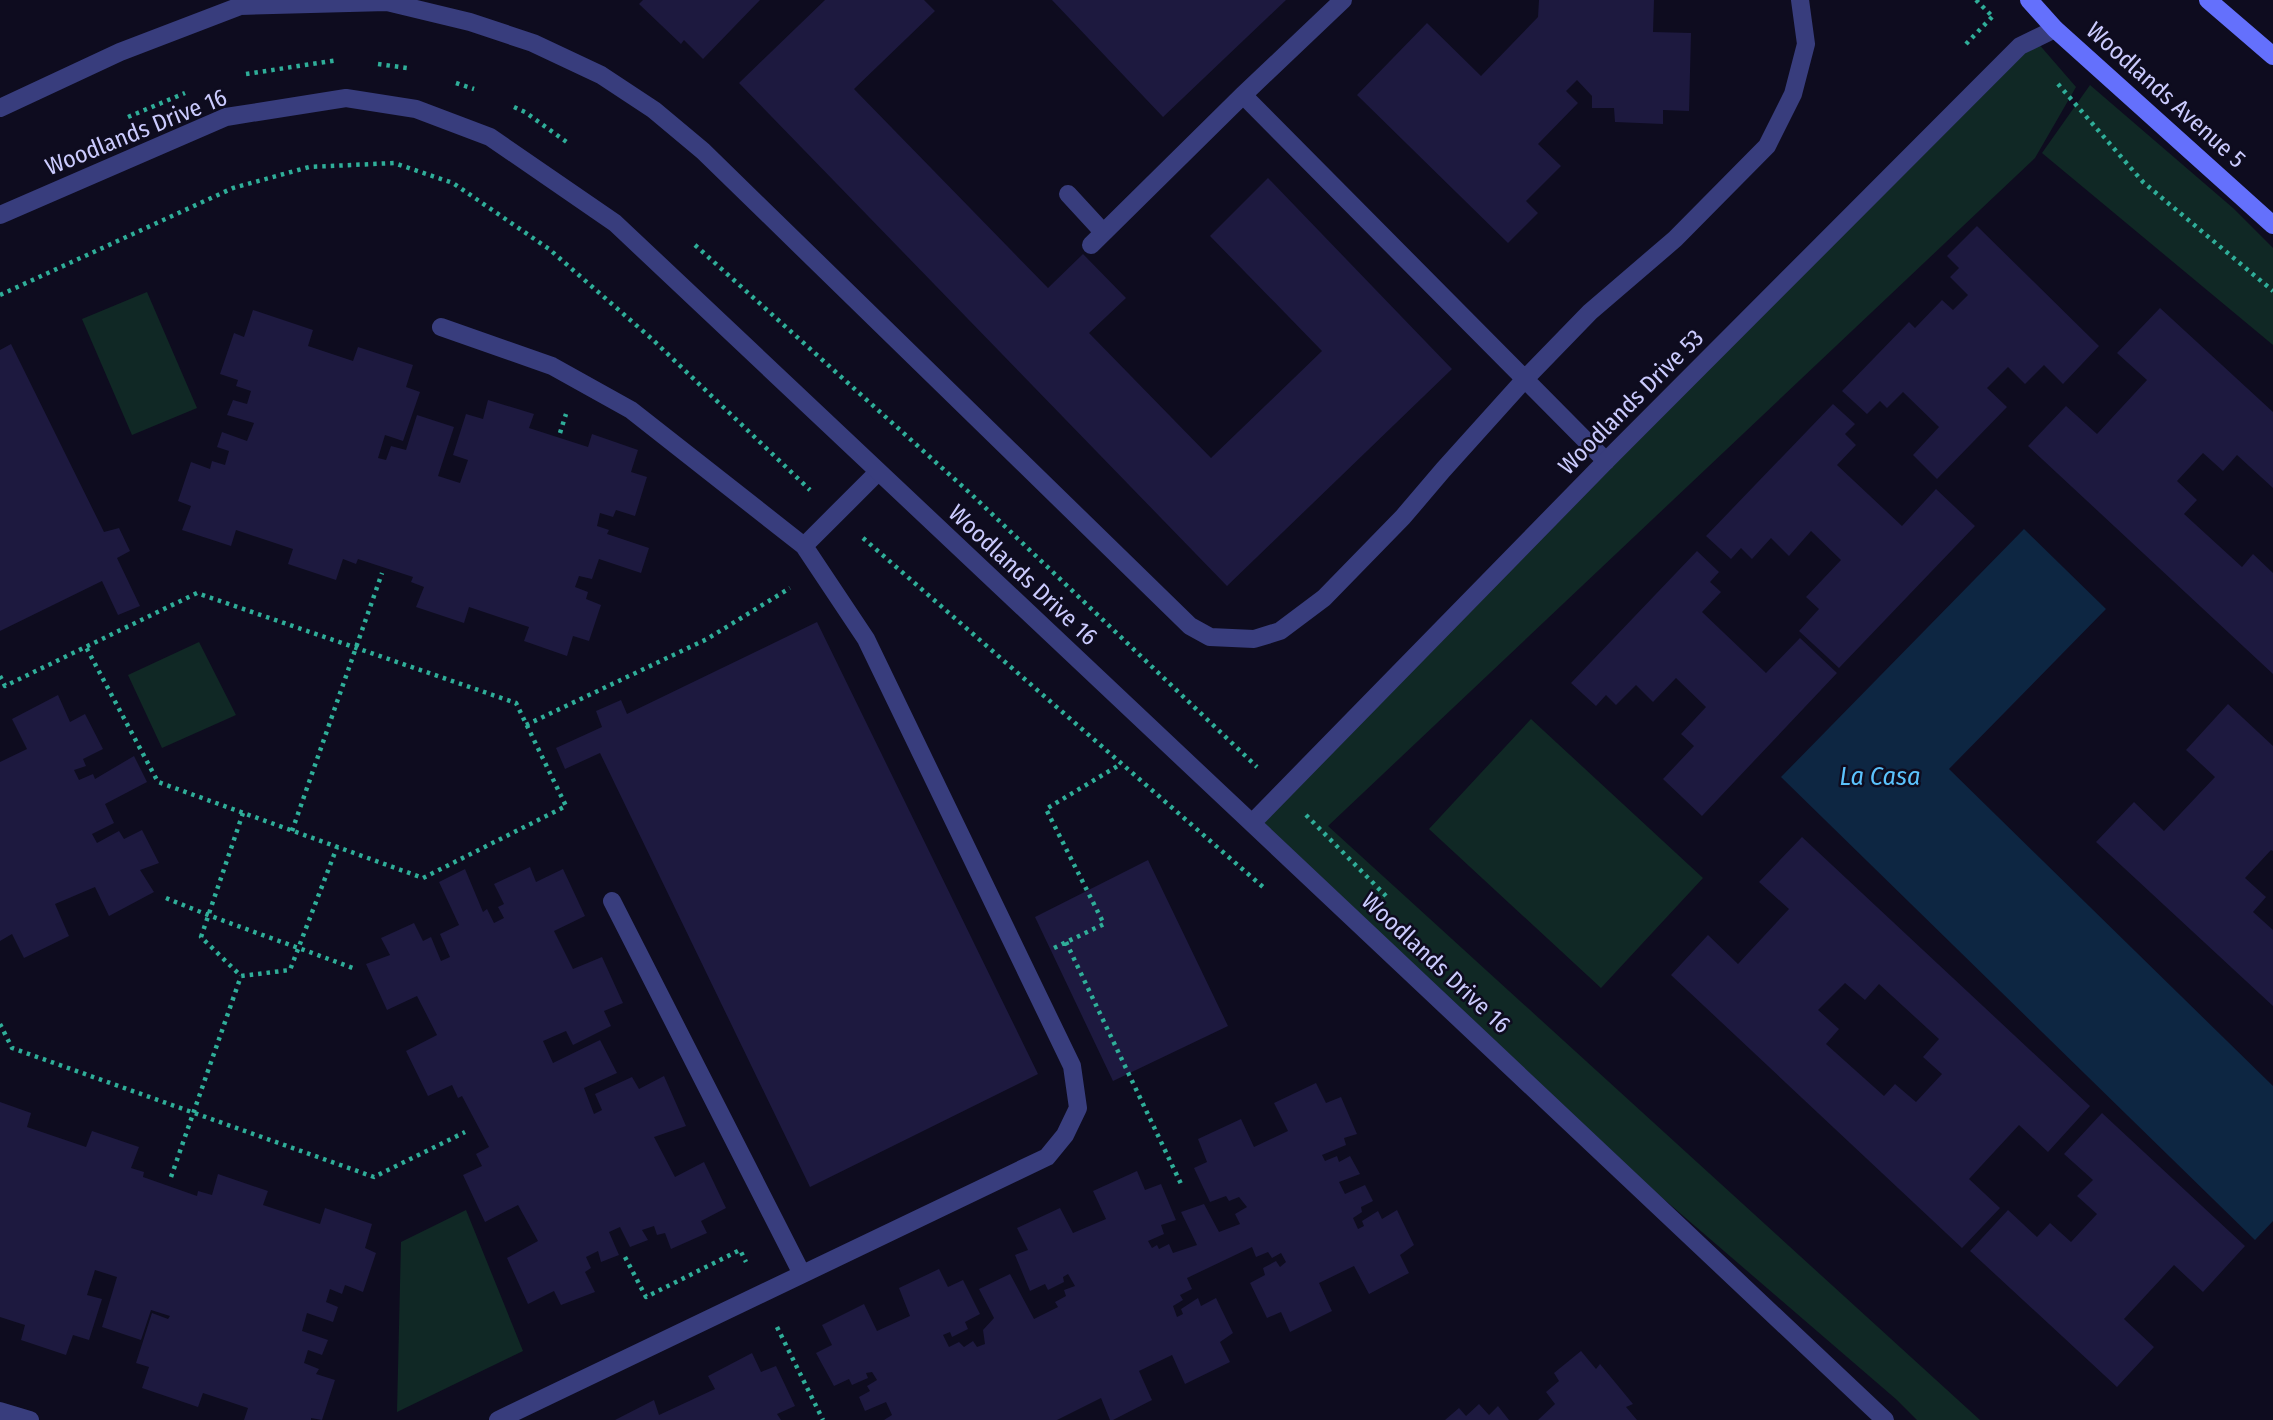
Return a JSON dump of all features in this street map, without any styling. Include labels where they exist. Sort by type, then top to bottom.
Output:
[{"type":"main road","name":"Woodlands Avenue 5","points":[[2029,0],[2055,29],[2273,225]]},
{"type":"main road","points":[[2208,0],[2273,56]]},
{"type":"street","points":[[1068,194],[1097,239],[1242,95],[1343,0]]},
{"type":"street","points":[[0,108],[120,52],[242,3],[387,1],[470,22],[533,43],[601,75],[654,110],[703,151],[1190,626],[1210,637],[1254,639],[1280,631],[1324,598],[1403,517],[1525,379],[1590,312],[1675,239],[1767,146],[1793,94],[1806,44],[1800,0]]},
{"type":"street","name":"Woodlands Drive 53","points":[[1252,823],[1606,461],[2020,46],[2055,29]]},
{"type":"street","points":[[1242,95],[1606,461]]},
{"type":"street","name":"Woodlands Drive 16","points":[[0,215],[226,117],[346,98],[416,108],[490,137],[615,223],[1885,1420]]},
{"type":"street","points":[[441,327],[552,366],[631,410],[804,546],[866,639],[1072,1066],[1078,1108],[1065,1135],[1047,1157],[498,1420]]},
{"type":"street","points":[[804,546],[878,472]]},
{"type":"street","points":[[612,901],[802,1274]]},
{"type":"street","points":[[0,1411],[30,1420]]},
{"type":"path","points":[[1976,0],[2043,67],[2143,182],[2273,291]]},
{"type":"path","points":[[0,296],[233,188],[309,167],[394,163],[453,183],[549,249],[652,339],[835,514]]},
{"type":"path","points":[[526,725],[707,639],[820,570]]},
{"type":"path","points":[[292,831],[382,573]]},
{"type":"path","points":[[0,676],[5,686],[197,593],[516,703],[566,806],[423,878],[158,782],[86,647]]},
{"type":"path","points":[[1022,964],[1104,924],[1046,809],[1121,764]]},
{"type":"path","points":[[241,976],[201,937],[243,813]]},
{"type":"path","points":[[241,976],[290,970],[337,847]]},
{"type":"path","points":[[166,898],[355,970]]},
{"type":"path","points":[[1066,942],[1182,1186]]},
{"type":"path","points":[[171,1177],[241,976]]},
{"type":"path","points":[[0,1024],[12,1048],[374,1177],[465,1132]]},
{"type":"green space","points":[[2030,34],[2076,87],[2035,158],[1328,826],[1980,1420],[1917,1420],[1587,1133],[1252,823]]},
{"type":"green space","points":[[2090,85],[2233,208],[2273,248],[2273,345],[2042,153]]},
{"type":"green space","points":[[147,292],[197,408],[132,435],[82,319]]},
{"type":"green space","points":[[199,642],[236,715],[162,748],[128,675]]},
{"type":"green space","points":[[1531,719],[1703,878],[1601,988],[1429,829]]},
{"type":"green space","points":[[466,1210],[523,1351],[397,1412],[401,1242]]},
{"type":"water","name":"La Casa","points":[[2024,529],[2106,609],[1949,769],[2273,1086],[2273,1221],[2255,1240],[1781,777]]},
{"type":"building","points":[[643,0],[760,0],[703,59],[684,40],[681,44],[639,4]]},
{"type":"building","points":[[825,0],[924,0],[935,11],[854,89],[1048,288],[1083,254],[1126,298],[1089,333],[1211,458],[1322,351],[1210,236],[1268,178],[1452,369],[1227,586],[739,83]]},
{"type":"building","points":[[1052,0],[1286,0],[1163,117]]},
{"type":"building","points":[[1539,0],[1654,0],[1653,32],[1691,33],[1689,111],[1663,110],[1663,124],[1615,122],[1614,108],[1592,108],[1592,96],[1577,80],[1566,91],[1578,103],[1538,144],[1561,166],[1526,201],[1538,213],[1508,243],[1357,95],[1427,23],[1481,76],[1538,17]]},
{"type":"building","points":[[1977,226],[2099,346],[2063,384],[2044,365],[2025,384],[2008,367],[1987,388],[2007,407],[1937,479],[1913,455],[1939,427],[1903,392],[1887,408],[1880,401],[1867,414],[1842,391],[1909,322],[1915,328],[1942,300],[1953,310],[1968,295],[1950,277],[1959,268],[1947,256]]},
{"type":"building","points":[[2160,308],[2273,412],[2273,488],[2237,455],[2223,471],[2203,453],[2177,481],[2197,500],[2184,514],[2242,567],[2253,554],[2273,573],[2273,674],[2028,446],[2066,406],[2097,434],[2147,380],[2117,353]]},
{"type":"building","points":[[253,310],[313,330],[308,346],[353,361],[358,347],[413,365],[406,387],[420,392],[403,441],[385,435],[378,458],[386,460],[391,446],[406,450],[417,415],[454,427],[438,476],[460,483],[468,460],[453,455],[466,414],[483,419],[488,400],[534,414],[529,428],[588,447],[592,434],[638,450],[631,472],[647,477],[635,516],[616,510],[613,517],[600,513],[597,526],[609,530],[607,534],[649,548],[641,573],[599,559],[592,579],[579,576],[575,587],[588,592],[586,599],[601,605],[589,641],[573,636],[567,656],[524,641],[529,627],[469,607],[464,623],[416,607],[424,587],[411,582],[413,577],[358,559],[356,564],[343,559],[336,580],[288,564],[293,549],[236,530],[231,546],[182,530],[191,506],[178,501],[191,462],[210,469],[212,461],[225,465],[229,451],[217,447],[222,432],[247,441],[254,423],[227,415],[233,400],[247,404],[251,391],[236,386],[238,380],[220,374],[234,333],[244,337]]},
{"type":"building","points":[[11,344],[104,532],[119,528],[130,551],[117,558],[140,606],[118,615],[102,581],[0,631],[0,350]]},
{"type":"building","points":[[1833,404],[1855,424],[1845,434],[1856,445],[1837,465],[1902,526],[1936,489],[1975,526],[1839,668],[1799,631],[1819,609],[1806,597],[1841,560],[1811,531],[1789,556],[1771,538],[1752,559],[1741,548],[1731,559],[1706,536]]},
{"type":"building","points":[[1697,551],[1719,572],[1710,582],[1721,592],[1702,612],[1766,673],[1800,638],[1837,673],[1702,816],[1663,779],[1694,746],[1681,734],[1706,707],[1676,678],[1653,702],[1636,685],[1616,705],[1606,695],[1596,706],[1571,683]]},
{"type":"building","points":[[817,622],[1038,1074],[810,1187],[600,753],[565,769],[556,748],[602,727],[596,711],[621,700],[627,714]]},
{"type":"building","points":[[58,695],[70,722],[85,714],[103,749],[83,759],[86,766],[74,770],[79,780],[93,774],[95,779],[134,756],[147,782],[105,804],[114,823],[92,834],[97,843],[119,831],[124,839],[142,830],[159,863],[140,870],[154,892],[109,916],[95,887],[55,904],[69,936],[24,958],[12,934],[0,941],[0,762],[27,749],[12,719]]},
{"type":"building","points":[[2228,704],[2273,746],[2273,851],[2271,850],[2245,878],[2266,897],[2253,912],[2273,930],[2273,1006],[2096,842],[2134,802],[2164,831],[2215,777],[2186,750]]},
{"type":"building","points":[[1802,837],[2090,1106],[2048,1152],[2019,1125],[1969,1179],[2000,1208],[1962,1248],[1671,975],[1708,935],[1738,964],[1789,909],[1759,882]],"holes":[[[1845,983],[1865,1000],[1879,984],[1939,1039],[1923,1057],[1942,1074],[1916,1102],[1895,1084],[1884,1096],[1826,1044],[1839,1029],[1818,1010]]]},
{"type":"building","points":[[1148,860],[1228,1026],[1113,1081],[1035,917]]},
{"type":"building","points":[[530,867],[536,882],[563,869],[585,916],[554,931],[573,969],[602,957],[623,1003],[604,1011],[611,1026],[573,1045],[566,1031],[543,1041],[553,1063],[600,1040],[617,1073],[584,1088],[594,1114],[602,1110],[595,1094],[632,1077],[639,1089],[664,1076],[686,1126],[654,1137],[675,1177],[704,1162],[726,1208],[701,1221],[707,1233],[671,1249],[665,1233],[657,1235],[654,1226],[642,1230],[648,1240],[630,1247],[620,1227],[609,1232],[619,1255],[601,1262],[598,1251],[586,1257],[591,1268],[585,1272],[595,1292],[561,1305],[554,1291],[528,1304],[507,1258],[538,1241],[518,1205],[485,1222],[463,1175],[482,1166],[476,1154],[489,1147],[462,1096],[458,1098],[452,1085],[428,1096],[406,1051],[437,1035],[417,996],[387,1010],[366,964],[390,955],[381,938],[414,923],[423,941],[431,937],[441,961],[450,957],[440,934],[459,925],[439,882],[465,869],[483,912],[487,909],[494,923],[504,918],[498,907],[504,904],[494,884]]},
{"type":"building","points":[[1316,1083],[1326,1103],[1341,1097],[1357,1134],[1344,1138],[1346,1145],[1322,1155],[1325,1161],[1337,1156],[1339,1162],[1350,1156],[1360,1174],[1339,1182],[1345,1194],[1365,1185],[1373,1201],[1361,1207],[1362,1212],[1353,1218],[1358,1229],[1364,1226],[1362,1221],[1378,1211],[1382,1219],[1397,1210],[1414,1245],[1400,1255],[1409,1273],[1369,1294],[1354,1266],[1319,1283],[1332,1311],[1290,1332],[1281,1312],[1267,1318],[1250,1283],[1265,1275],[1263,1268],[1276,1261],[1280,1267],[1286,1262],[1281,1253],[1272,1258],[1268,1252],[1256,1257],[1252,1247],[1187,1278],[1192,1289],[1180,1295],[1183,1300],[1173,1306],[1177,1317],[1183,1314],[1181,1309],[1198,1298],[1201,1306],[1216,1298],[1233,1333],[1220,1342],[1230,1362],[1185,1384],[1172,1355],[1139,1371],[1152,1400],[1113,1420],[1110,1420],[1101,1398],[1057,1420],[884,1420],[892,1415],[886,1402],[865,1411],[859,1397],[870,1391],[867,1386],[877,1380],[872,1372],[866,1373],[868,1378],[852,1385],[849,1379],[834,1386],[816,1353],[832,1345],[822,1325],[864,1304],[877,1331],[910,1316],[899,1288],[939,1269],[948,1287],[963,1280],[980,1314],[965,1322],[968,1329],[952,1337],[950,1332],[943,1335],[949,1347],[959,1342],[964,1347],[973,1341],[977,1347],[985,1344],[983,1330],[994,1318],[979,1289],[1010,1274],[1034,1319],[1058,1307],[1055,1302],[1066,1296],[1064,1290],[1075,1286],[1068,1274],[1063,1277],[1064,1282],[1048,1290],[1045,1284],[1030,1291],[1015,1255],[1028,1250],[1017,1228],[1060,1208],[1073,1233],[1106,1219],[1093,1191],[1137,1171],[1145,1190],[1161,1184],[1176,1220],[1161,1225],[1164,1234],[1148,1241],[1152,1248],[1157,1245],[1159,1249],[1169,1244],[1173,1253],[1197,1245],[1181,1212],[1204,1204],[1219,1232],[1240,1224],[1235,1214],[1247,1207],[1239,1197],[1229,1201],[1226,1196],[1210,1202],[1194,1168],[1207,1162],[1198,1139],[1241,1119],[1254,1147],[1288,1131],[1274,1103]]},
{"type":"building","points":[[0,1102],[31,1113],[27,1127],[86,1147],[92,1131],[139,1147],[131,1168],[144,1172],[143,1177],[197,1196],[198,1191],[212,1195],[218,1174],[268,1191],[263,1205],[320,1224],[325,1208],[372,1224],[365,1248],[376,1253],[363,1292],[345,1285],[342,1294],[330,1289],[326,1302],[338,1307],[333,1322],[307,1313],[302,1331],[328,1340],[322,1355],[308,1350],[304,1363],[319,1369],[316,1374],[335,1380],[322,1420],[244,1420],[248,1408],[203,1393],[198,1407],[142,1388],[149,1367],[136,1363],[152,1313],[168,1319],[170,1316],[151,1310],[141,1340],[102,1327],[117,1277],[95,1270],[87,1295],[102,1299],[89,1340],[73,1335],[66,1355],[21,1340],[25,1325],[0,1317]]},
{"type":"building","points":[[2102,1113],[2245,1246],[2203,1292],[2174,1265],[2124,1319],[2154,1347],[2117,1387],[1970,1251],[2008,1210],[2037,1237],[2050,1223],[2071,1242],[2097,1214],[2077,1196],[2093,1180],[2064,1154]]},
{"type":"building","points":[[1581,1351],[1596,1369],[1600,1364],[1633,1404],[1626,1407],[1637,1420],[1538,1420],[1555,1404],[1546,1392],[1559,1381],[1554,1373]]},
{"type":"building","points":[[752,1353],[761,1372],[776,1366],[795,1406],[777,1414],[781,1420],[615,1420],[654,1400],[659,1415],[715,1389],[708,1376]]},
{"type":"building","points":[[1479,1404],[1489,1415],[1498,1406],[1509,1420],[1445,1420],[1459,1408],[1466,1416]]}]
